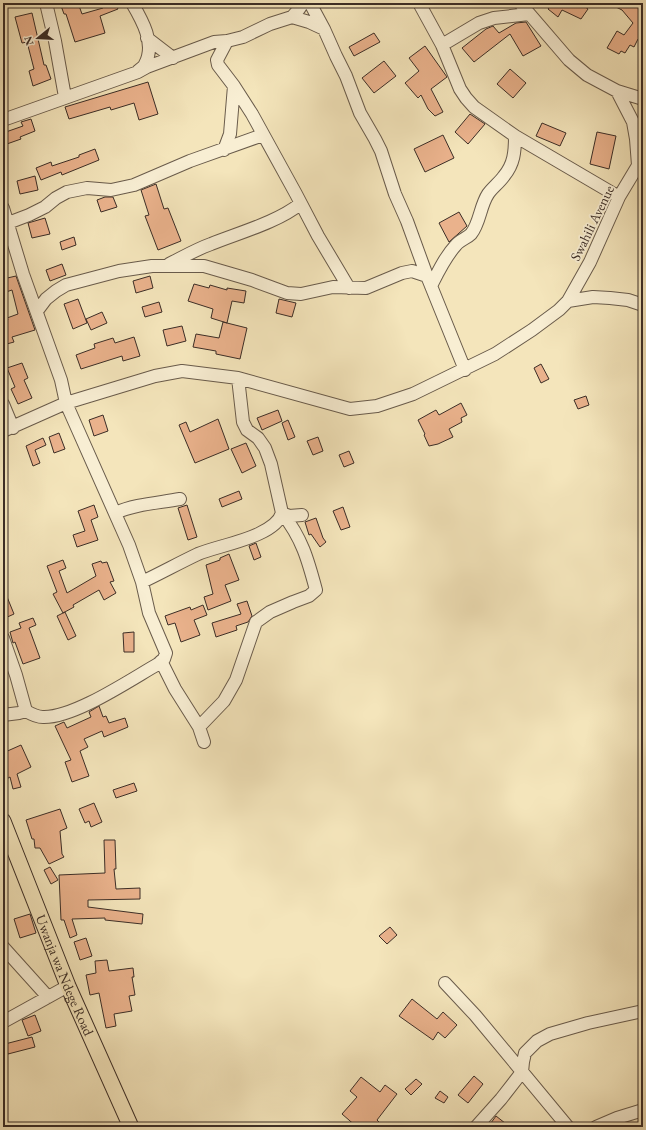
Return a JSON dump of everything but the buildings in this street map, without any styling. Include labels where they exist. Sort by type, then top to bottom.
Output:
[{"type":"main road","name":"Uwanja wa Ndege Road","points":[[3,821],[68,986],[131,1127]]},
{"type":"street","points":[[46,3],[55,41],[65,97]]},
{"type":"street","points":[[132,3],[146,31],[149,44],[147,59],[145,64],[138,72]]},
{"type":"street","points":[[3,120],[138,72],[214,42],[227,41],[242,37],[270,24],[292,17],[300,9],[303,3]]},
{"type":"street","points":[[310,3],[324,28],[346,76],[360,113],[375,139],[395,194],[465,370]]},
{"type":"street","points":[[419,3],[442,45],[453,73],[466,98],[474,107],[515,136],[619,197]]},
{"type":"street","points":[[520,3],[569,60],[587,75],[617,91],[643,99]]},
{"type":"street","points":[[442,45],[479,23],[501,17],[529,14]]},
{"type":"street","points":[[292,17],[324,28]]},
{"type":"street","points":[[147,38],[172,58]]},
{"type":"street","points":[[227,41],[217,60],[220,69],[234,86],[264,135],[300,204],[349,288]]},
{"type":"street","points":[[224,150],[230,134],[234,86]]},
{"type":"street","points":[[617,91],[633,122],[640,161]]},
{"type":"street","points":[[8,223],[45,207],[56,198],[67,192],[87,188],[111,190],[134,185],[190,161],[264,135]]},
{"type":"street","points":[[429,281],[457,243],[471,234],[489,192],[512,165],[515,153],[515,136]]},
{"type":"street","name":"Swahili Avenue","points":[[568,301],[590,262],[619,197],[640,161]]},
{"type":"street","points":[[166,265],[210,244],[248,230],[291,211],[300,204]]},
{"type":"street","points":[[3,208],[23,274],[59,374],[66,404],[129,545],[142,582],[148,612],[166,653],[164,659],[161,661],[116,688],[78,708],[61,714],[43,717],[33,715],[26,711],[16,675],[3,638]]},
{"type":"street","points":[[37,311],[46,299],[66,285],[119,271],[152,266],[204,266],[252,280],[287,293],[301,294],[333,287],[366,288],[402,273],[412,271],[429,281]]},
{"type":"street","points":[[3,404],[8,429],[66,404],[155,376],[182,371],[238,378],[350,409],[377,406],[413,394],[465,370],[495,354],[532,330],[559,310],[568,301],[593,297],[628,300],[643,305]]},
{"type":"street","points":[[200,727],[224,701],[236,680],[256,622],[270,612],[309,596],[316,590],[306,554],[292,526],[282,513],[271,464],[265,448],[258,438],[247,430],[243,422],[238,378]]},
{"type":"street","points":[[115,513],[141,504],[180,499]]},
{"type":"street","points":[[282,513],[289,516],[302,515]]},
{"type":"street","points":[[142,582],[199,554],[232,544],[264,531],[278,522],[282,513]]},
{"type":"street","points":[[161,661],[175,689],[200,727],[204,742]]},
{"type":"street","points":[[3,715],[26,711]]},
{"type":"street","points":[[3,947],[48,997]]},
{"type":"street","points":[[445,983],[475,1015],[568,1127]]},
{"type":"street","points":[[3,1022],[68,986]]},
{"type":"street","points":[[476,1127],[501,1099],[522,1072],[525,1053],[537,1041],[564,1029],[643,1011]]},
{"type":"street","points":[[596,1127],[643,1110]]}]
